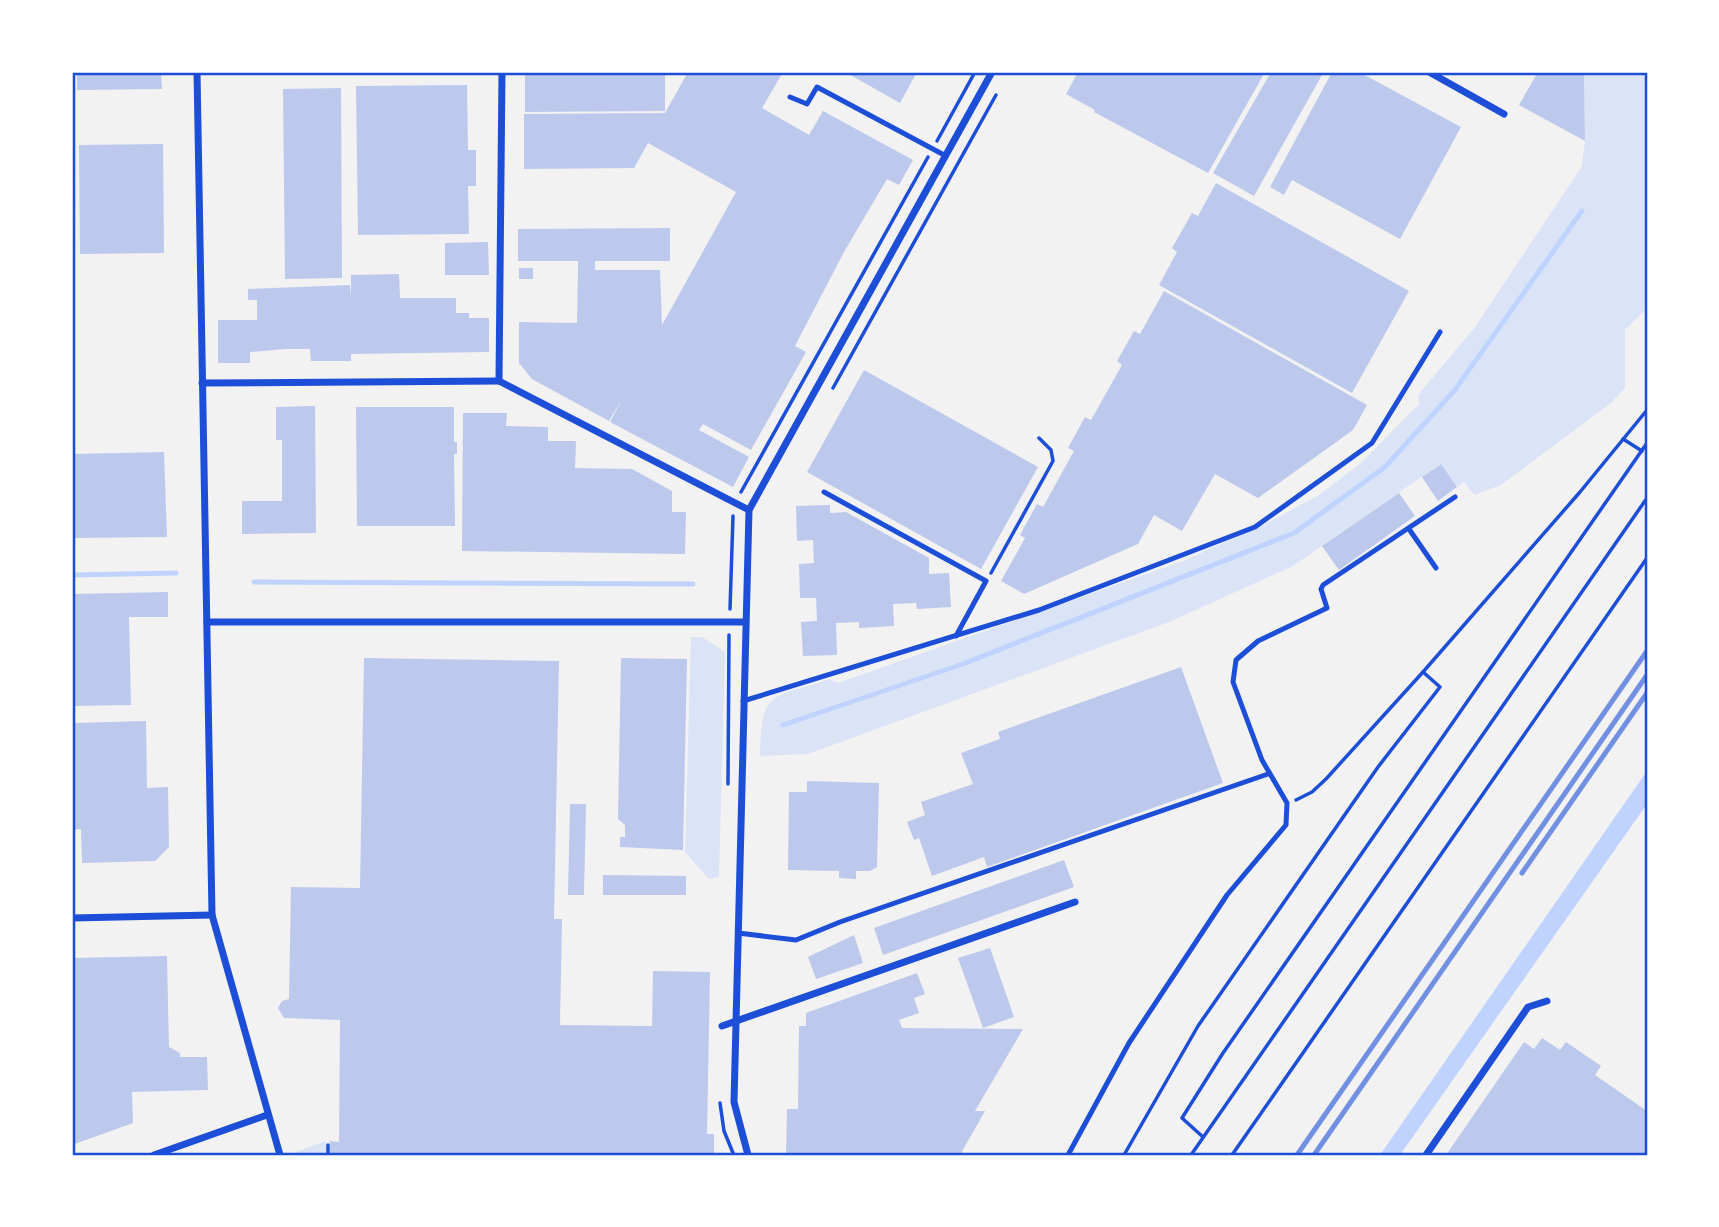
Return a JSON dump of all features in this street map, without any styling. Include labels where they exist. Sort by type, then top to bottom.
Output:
[{"type":"street","points":[[197,72],[212,915],[280,1155]]},
{"type":"street","points":[[499,381],[502,72]]},
{"type":"street","points":[[748,1155],[734,1101],[749,510],[992,72]]},
{"type":"street","points":[[1429,72],[1504,114]]},
{"type":"street","points":[[202,383],[499,381],[749,510]]},
{"type":"street","points":[[207,622],[745,622]]},
{"type":"street","points":[[722,1026],[1075,902]]},
{"type":"street","points":[[72,918],[212,915]]},
{"type":"street","points":[[1426,1155],[1528,1007],[1547,1002]]},
{"type":"street","points":[[154,1155],[267,1115]]},
{"type":"lane","points":[[790,97],[807,104],[817,87],[946,156]]},
{"type":"lane","points":[[743,701],[1039,610],[1255,527],[1371,443],[1440,332]]},
{"type":"lane","points":[[824,492],[986,581],[956,635]]},
{"type":"lane","points":[[1068,1155],[1129,1043],[1227,895],[1286,825],[1287,803],[1268,774],[1233,682],[1236,660],[1258,641],[1327,608],[1321,587],[1455,497]]},
{"type":"lane","points":[[1409,529],[1436,568]]},
{"type":"lane","points":[[738,933],[779,941],[796,940],[840,922],[1268,774]]},
{"type":"path","points":[[735,505],[975,72]]},
{"type":"path","points":[[830,393],[1002,84]]},
{"type":"path","points":[[1287,803],[1312,792],[1326,779],[1423,673],[1647,410]]},
{"type":"path","points":[[986,581],[1053,461],[1051,450],[1039,439]]},
{"type":"path","points":[[1623,439],[1642,450]]},
{"type":"path","points":[[1203,1137],[1182,1118],[1223,1053],[1647,443]]},
{"type":"path","points":[[1191,1155],[1647,498]]},
{"type":"path","points":[[1232,1155],[1647,558]]},
{"type":"path","points":[[1124,1155],[1198,1026],[1378,767],[1440,687],[1423,673]]},
{"type":"path","points":[[328,1145],[329,1153]]},
{"type":"shaded area","points":[[1584,72],[1647,72],[1647,308],[1625,330],[1625,388],[1611,403],[1501,485],[1474,495],[1464,482],[1457,487],[1440,464],[1293,566],[1169,622],[808,754],[760,756],[763,718],[767,707],[782,694],[830,679],[838,683],[1183,561],[1265,524],[1319,495],[1361,463],[1419,404],[1418,395],[1475,327],[1582,166],[1585,141]]},
{"type":"shaded area","points":[[691,637],[702,637],[725,652],[719,877],[709,879],[685,852]]},
{"type":"shaded area","points":[[326,1141],[326,1155],[295,1155],[298,1151]]},
{"type":"water","points":[[1647,771],[1647,804],[1400,1155],[1380,1155]]},
{"type":"building","points":[[77,72],[161,72],[162,89],[77,90]]},
{"type":"building","points":[[525,72],[665,72],[665,111],[525,112]]},
{"type":"building","points":[[688,72],[783,72],[762,108],[809,135],[823,111],[913,160],[899,185],[887,179],[844,252],[795,346],[806,352],[751,450],[703,424],[699,430],[749,457],[733,487],[610,422],[622,399],[609,421],[532,379],[519,363],[519,322],[577,323],[578,261],[518,261],[518,229],[670,228],[670,261],[595,261],[595,270],[660,270],[662,325],[736,192],[648,143],[634,168],[524,169],[524,114],[665,113]]},
{"type":"building","points":[[845,72],[917,72],[900,103]]},
{"type":"building","points":[[1078,72],[1265,72],[1208,173],[1094,112],[1095,110],[1066,94]]},
{"type":"building","points":[[1271,72],[1317,72],[1322,75],[1254,196],[1213,173]]},
{"type":"building","points":[[1332,72],[1359,72],[1461,127],[1400,239],[1292,180],[1284,195],[1270,187]]},
{"type":"building","points":[[1538,72],[1584,72],[1585,141],[1519,105]]},
{"type":"building","points":[[467,85],[468,150],[476,150],[476,186],[468,186],[469,234],[358,235],[356,86]]},
{"type":"building","points":[[341,88],[342,278],[285,279],[283,89]]},
{"type":"building","points":[[163,144],[164,253],[80,254],[79,145]]},
{"type":"building","points":[[1216,183],[1409,291],[1352,393],[1159,285],[1177,252],[1172,248],[1192,213],[1198,216]]},
{"type":"building","points":[[488,242],[489,275],[445,275],[445,243]]},
{"type":"building","points":[[519,268],[533,268],[533,279],[519,279]]},
{"type":"building","points":[[399,274],[400,298],[456,298],[456,313],[469,313],[469,318],[489,318],[489,352],[351,354],[351,361],[311,361],[310,349],[285,349],[250,352],[250,363],[218,363],[218,320],[257,320],[257,300],[248,300],[248,289],[350,285],[351,298],[351,275]]},
{"type":"building","points":[[1164,291],[1367,405],[1353,430],[1258,498],[1215,474],[1182,531],[1154,515],[1138,544],[1024,594],[1001,581],[1025,538],[1020,535],[1037,504],[1043,507],[1074,451],[1068,448],[1085,417],[1091,420],[1122,365],[1117,361],[1134,331],[1140,334]]},
{"type":"building","points":[[864,370],[1038,467],[981,569],[807,472]]},
{"type":"building","points":[[315,406],[316,533],[242,534],[242,501],[282,501],[282,440],[276,440],[276,407]]},
{"type":"building","points":[[356,407],[454,407],[454,442],[457,442],[457,454],[454,454],[455,526],[357,526]]},
{"type":"building","points":[[463,413],[507,413],[506,426],[548,427],[548,441],[576,441],[575,468],[632,469],[672,491],[672,512],[686,512],[685,554],[462,551]]},
{"type":"building","points":[[164,452],[167,537],[72,538],[72,454]]},
{"type":"building","points":[[1441,464],[1457,487],[1438,501],[1422,477]]},
{"type":"building","points":[[1399,493],[1415,516],[1339,570],[1322,546]]},
{"type":"building","points":[[830,505],[830,513],[846,512],[929,558],[929,574],[949,573],[951,607],[917,609],[916,603],[893,604],[894,626],[859,628],[859,622],[836,623],[837,655],[803,656],[801,622],[817,621],[816,598],[800,598],[799,564],[814,563],[813,540],[797,541],[796,506]]},
{"type":"building","points":[[168,592],[168,617],[129,617],[131,705],[72,706],[72,594]]},
{"type":"building","points":[[364,658],[559,661],[554,919],[562,919],[560,1025],[652,1026],[653,971],[710,972],[707,1134],[714,1134],[714,1155],[330,1155],[330,1141],[339,1142],[340,1020],[284,1018],[278,1008],[282,1001],[289,999],[291,887],[360,888]]},
{"type":"building","points":[[621,658],[687,659],[683,850],[620,847],[620,837],[625,837],[625,825],[618,819]]},
{"type":"building","points":[[1181,667],[1223,783],[987,867],[984,857],[932,876],[919,838],[914,840],[907,822],[925,815],[921,802],[973,784],[961,753],[1000,739],[998,732]]},
{"type":"building","points":[[146,721],[147,788],[168,787],[169,847],[155,861],[82,863],[81,829],[72,830],[72,723]]},
{"type":"building","points":[[807,781],[879,783],[877,867],[870,871],[856,871],[856,879],[839,878],[839,871],[788,870],[789,792],[807,792]]},
{"type":"building","points":[[570,804],[586,804],[584,895],[568,895]]},
{"type":"building","points":[[1064,860],[1074,887],[883,955],[874,928]]},
{"type":"building","points":[[603,875],[686,876],[686,895],[603,895]]},
{"type":"building","points":[[854,935],[863,963],[816,979],[808,957]]},
{"type":"building","points":[[990,948],[1014,1017],[983,1028],[958,958]]},
{"type":"building","points":[[167,956],[169,1047],[180,1053],[180,1057],[207,1057],[208,1090],[132,1092],[133,1123],[72,1145],[72,958]]},
{"type":"building","points":[[917,973],[925,994],[914,998],[919,1013],[899,1020],[902,1028],[1023,1029],[975,1111],[985,1111],[960,1155],[786,1155],[787,1109],[798,1109],[799,1026],[806,1026],[806,1013]]},
{"type":"building","points":[[1542,1038],[1560,1050],[1566,1042],[1601,1066],[1595,1075],[1647,1111],[1647,1155],[1446,1155],[1524,1042],[1534,1049]]},
{"type":"waterway","points":[[783,725],[963,664],[1294,533],[1385,467],[1454,391],[1582,211]]},
{"type":"waterway","points":[[72,575],[176,573]]},
{"type":"waterway","points":[[254,582],[693,584]]},
{"type":"railway","points":[[1297,1155],[1647,651]]},
{"type":"railway","points":[[1314,1155],[1647,675]]},
{"type":"railway","points":[[1522,873],[1647,693]]}]
